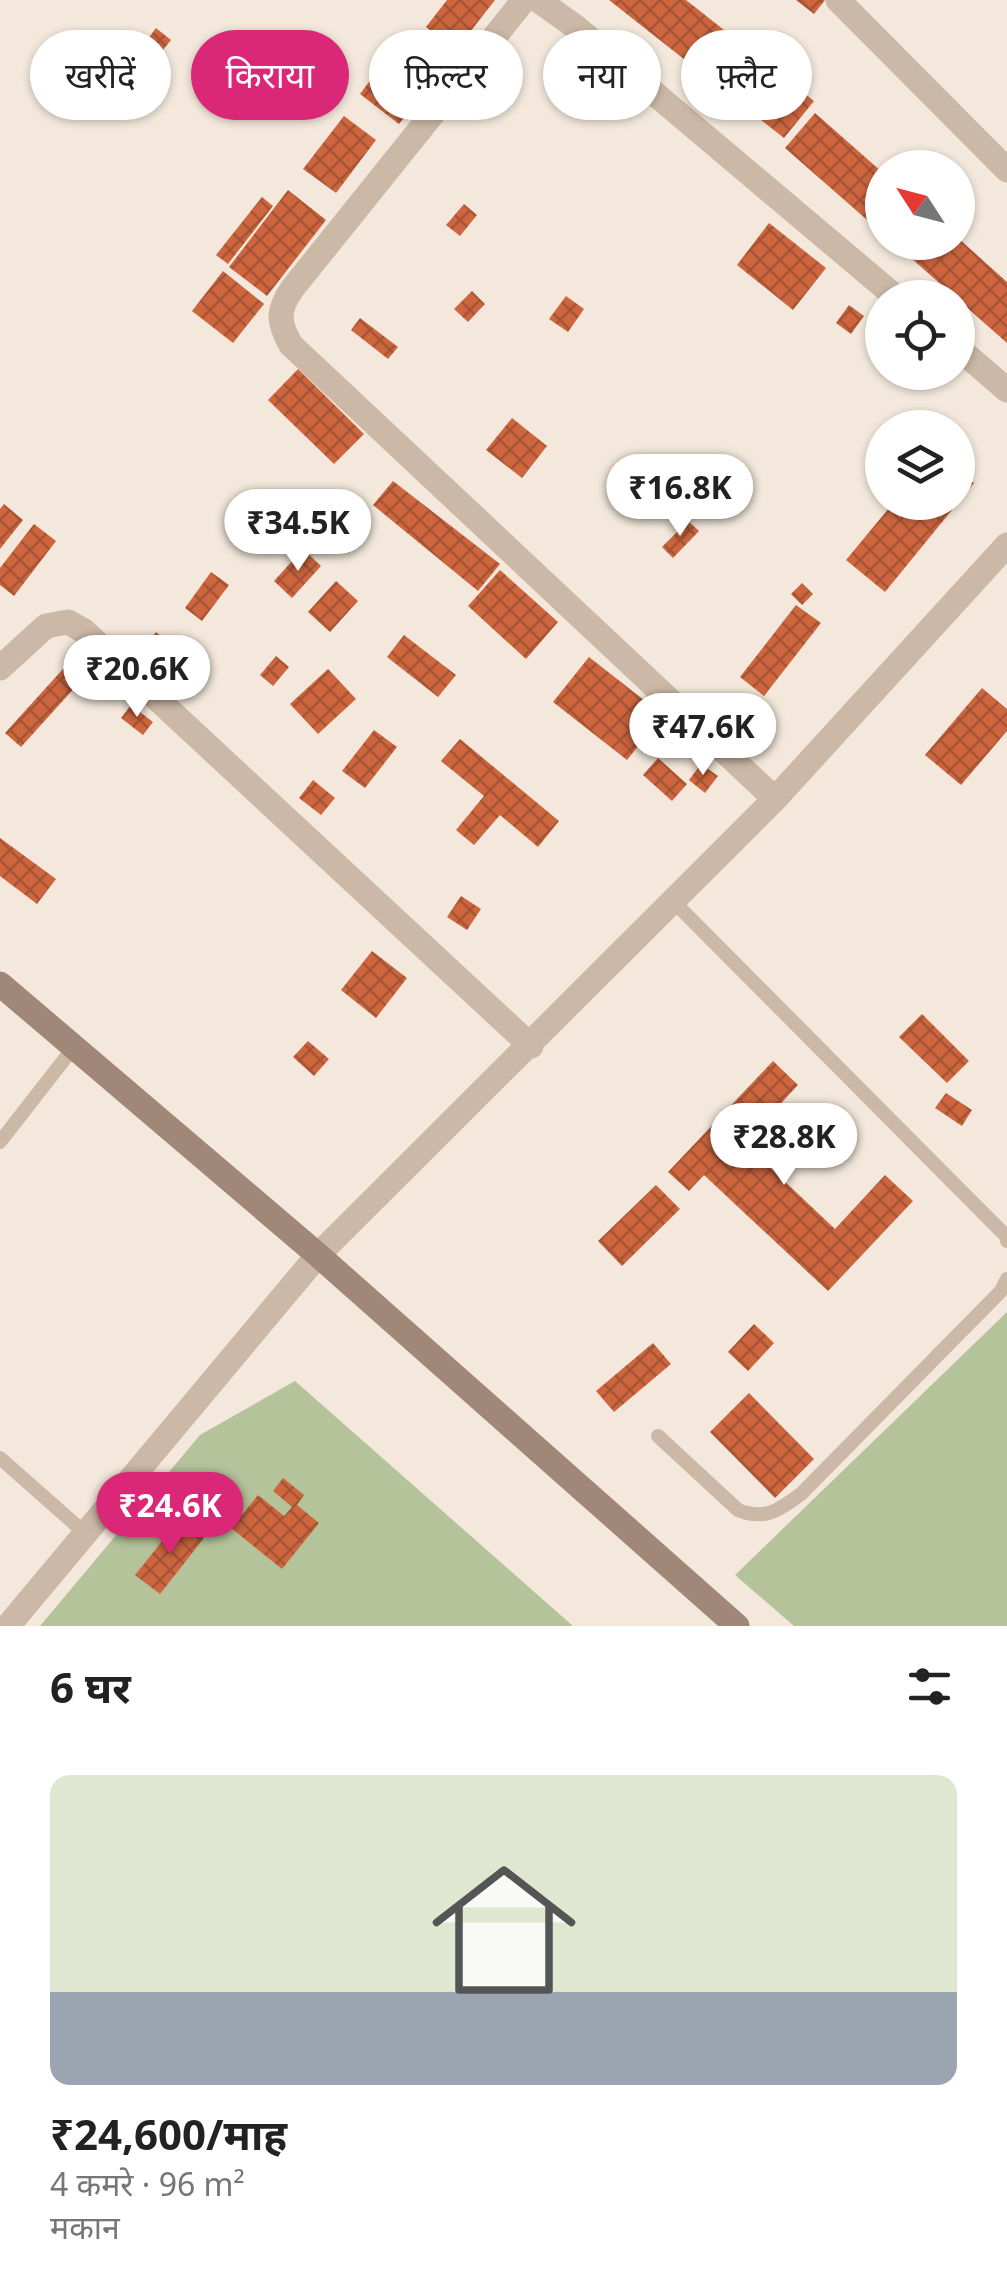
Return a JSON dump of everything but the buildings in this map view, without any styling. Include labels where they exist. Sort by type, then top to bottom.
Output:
[{"type":"street","points":[[524,0],[292,289],[279,307],[280,325],[291,345],[776,799]]},
{"type":"street","points":[[538,0],[876,280]]},
{"type":"street","points":[[838,0],[1007,170]]},
{"type":"street","points":[[975,363],[1007,390]]},
{"type":"street","points":[[8,1626],[318,1256],[776,799],[1007,545]]},
{"type":"street","points":[[0,668],[46,626],[68,622],[84,631],[531,1046]]},
{"type":"street","points":[[0,984],[318,1256],[737,1626]]},
{"type":"lane","points":[[672,900],[1006,1236],[1007,1242]]},
{"type":"lane","points":[[0,1142],[74,1047]]},
{"type":"lane","points":[[658,1436],[738,1510],[754,1517],[780,1509],[814,1481],[1001,1291],[1007,1279]]},
{"type":"lane","points":[[0,1458],[85,1534]]},
{"type":"green space","points":[[1007,1312],[1007,1626],[794,1626],[735,1575]]},
{"type":"green space","points":[[295,1381],[573,1626],[40,1626],[200,1435]]}]
